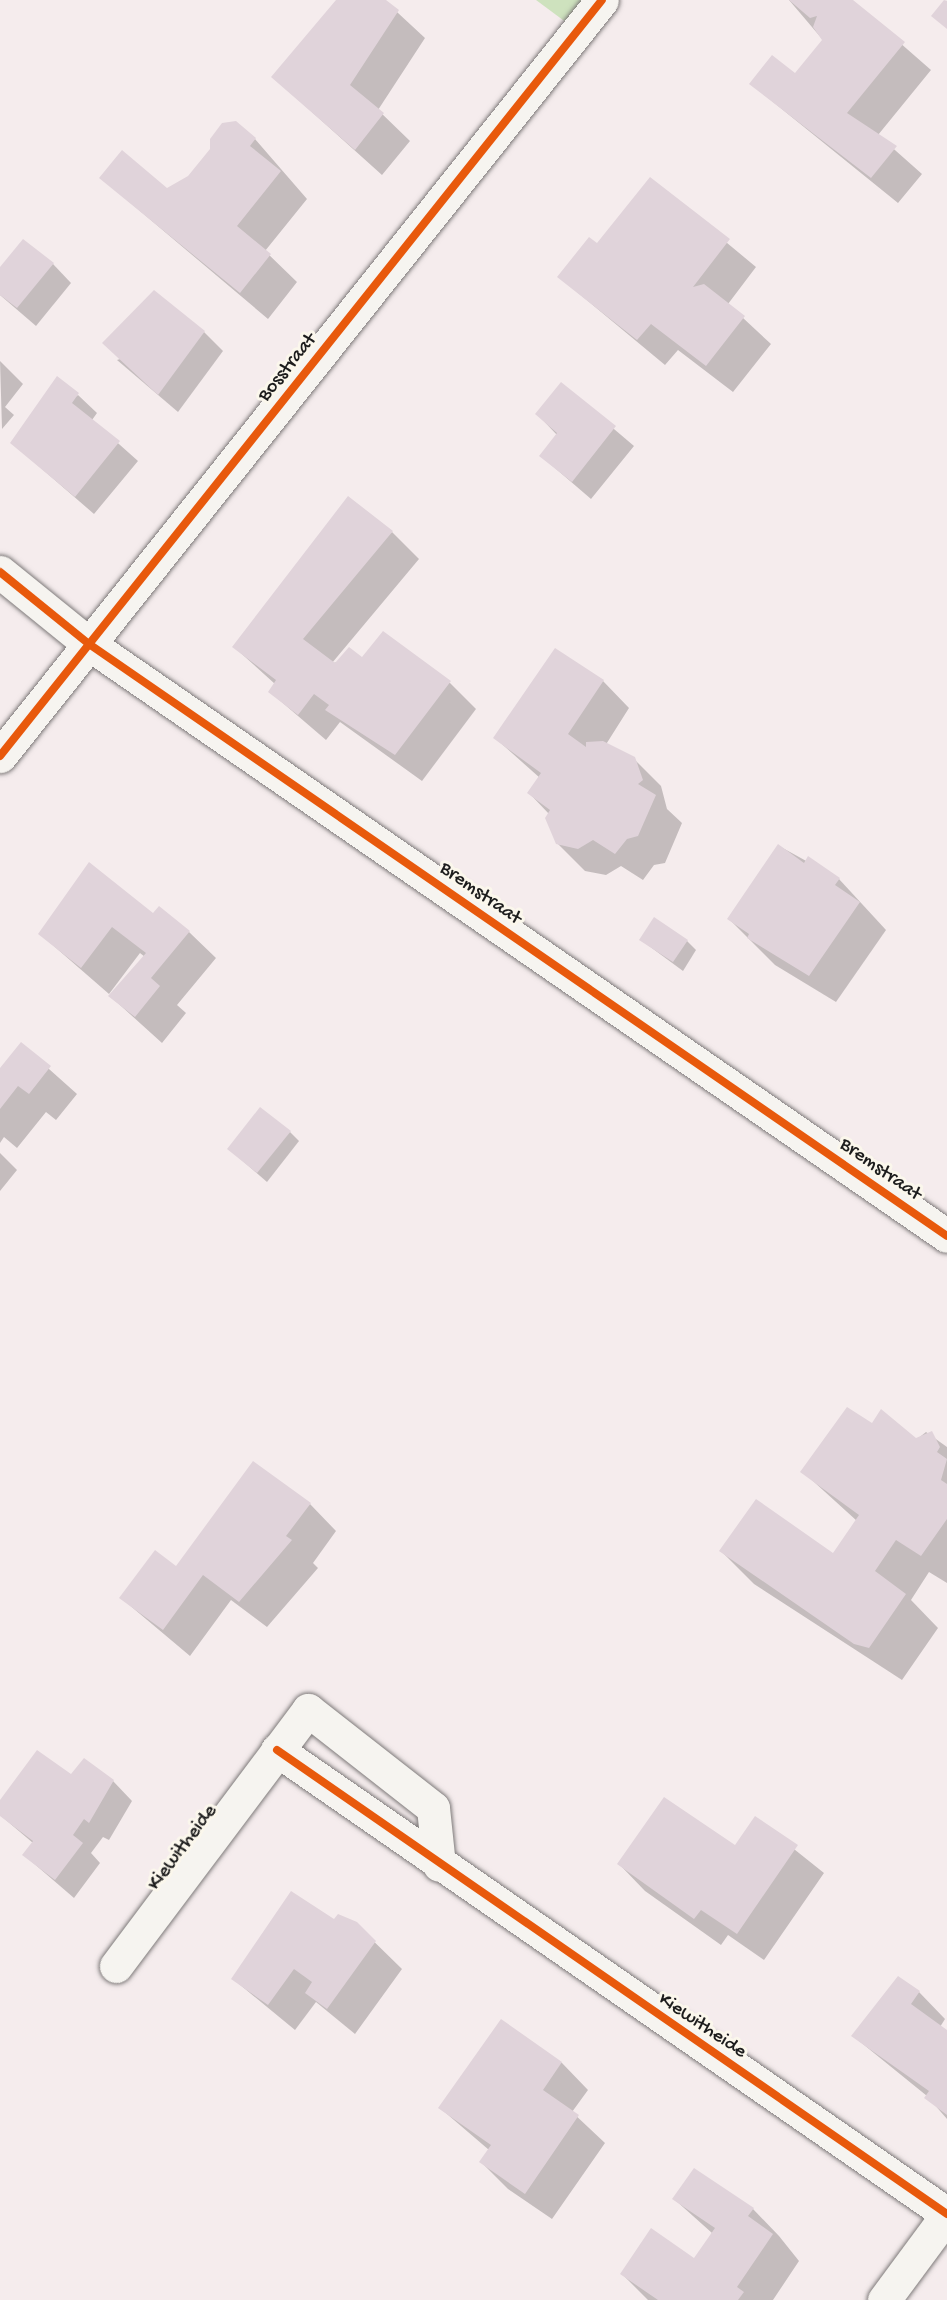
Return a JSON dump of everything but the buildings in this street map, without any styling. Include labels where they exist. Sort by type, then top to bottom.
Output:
[{"type":"street","name":"Bosstraat","points":[[0,756],[602,0]]},
{"type":"street","name":"Bremstraat","points":[[0,572],[89,644],[947,1236]]},
{"type":"street","name":"Kiewitheide","points":[[116,1966],[308,1710],[433,1808],[439,1865]]},
{"type":"street","name":"Kiewitheide","points":[[277,1750],[439,1865],[947,2214],[884,2300]]},
{"type":"green space","points":[[536,0],[587,0],[567,23]]},
{"type":"cycle path","points":[[0,756],[602,0]]},
{"type":"cycle path","points":[[0,572],[89,644],[947,1236]]},
{"type":"cycle path","points":[[277,1750],[947,2214]]}]
